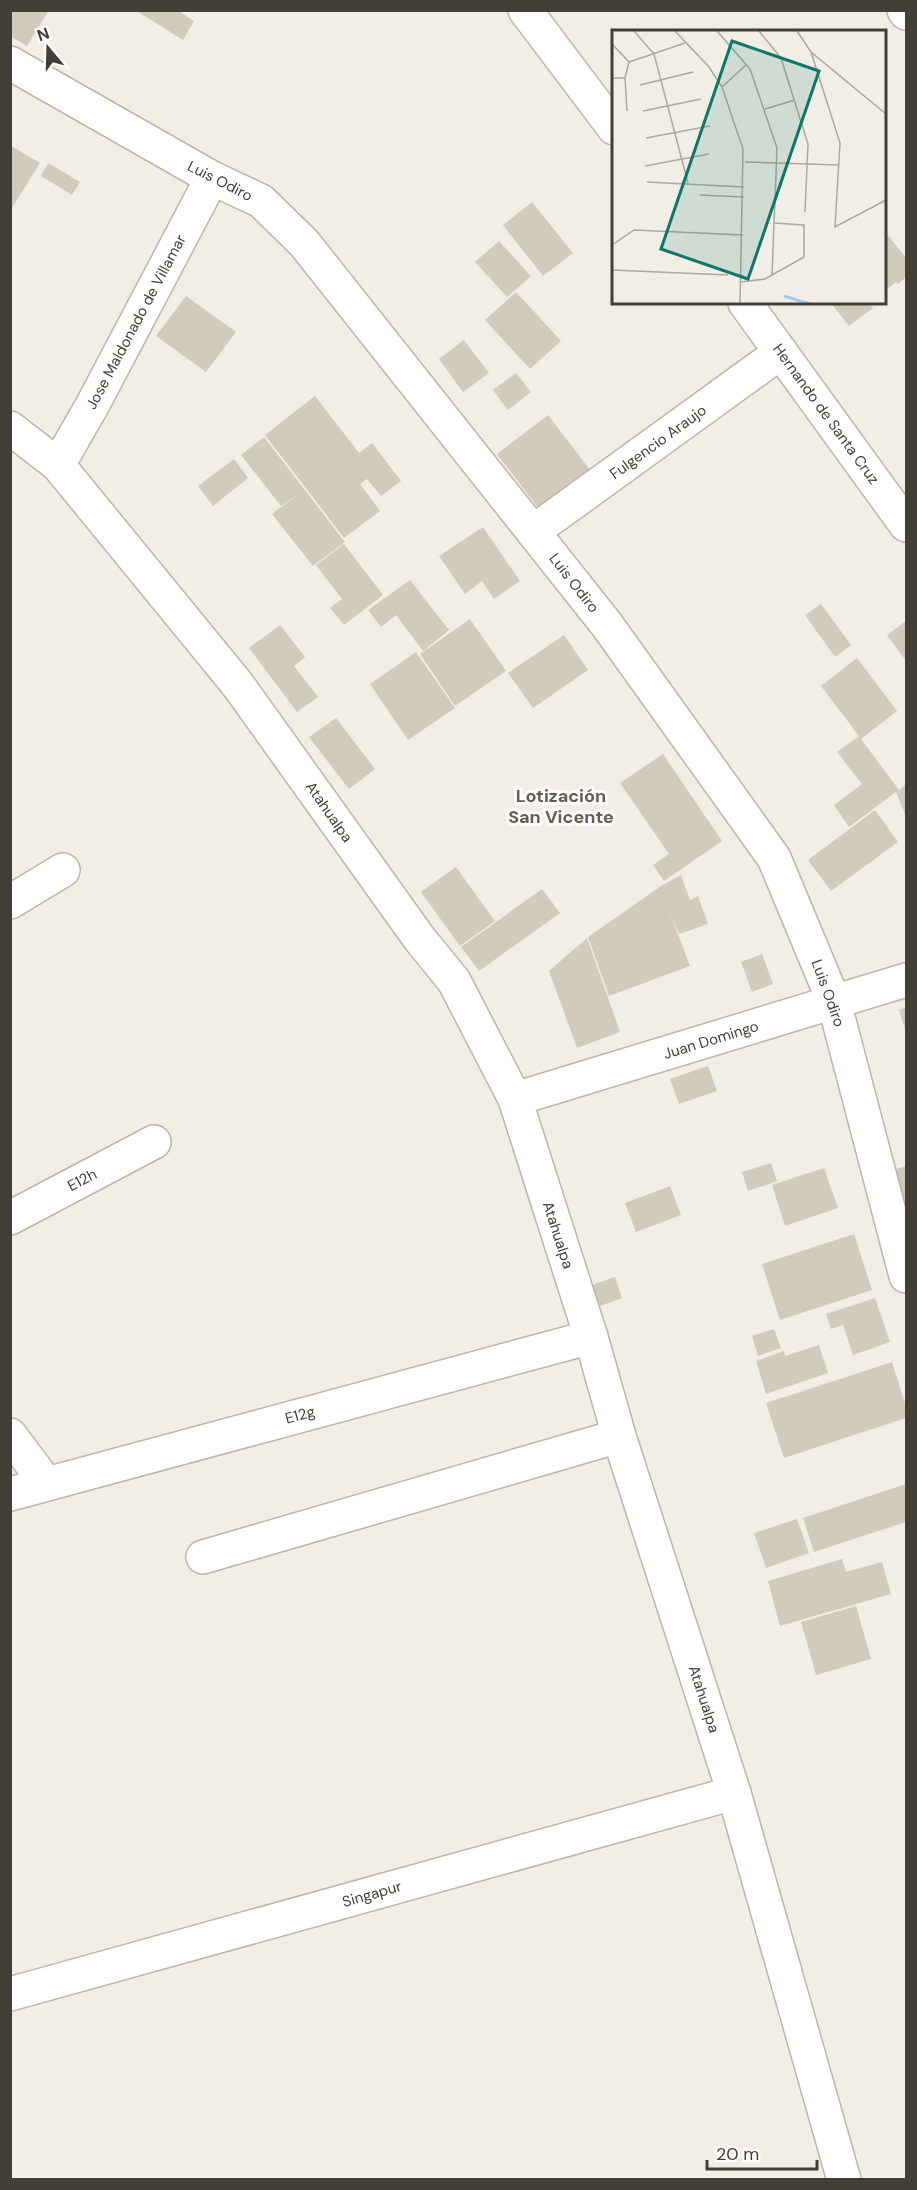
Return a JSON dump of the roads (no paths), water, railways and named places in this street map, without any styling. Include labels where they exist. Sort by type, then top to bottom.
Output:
[{"type":"street","points":[[525,10],[612,125]]},
{"type":"street","name":"Luis Odiro","points":[[10,63],[212,178],[261,201],[304,243],[607,625],[774,858],[834,1002],[906,1276]]},
{"type":"street","name":"Jose Maldonado de Villamar","points":[[58,465],[93,404],[212,178]]},
{"type":"street","name":"Hernando de Santa Cruz","points":[[746,304],[906,525]]},
{"type":"street","name":"Fulgencio Araujo","points":[[534,531],[781,352]]},
{"type":"street","name":"Atahualpa","points":[[10,428],[58,465],[238,685],[419,938],[454,981],[515,1100],[591,1337],[619,1436],[734,1793],[844,2180]]},
{"type":"street","points":[[10,902],[63,870]]},
{"type":"street","name":"Juan Domingo","points":[[515,1100],[906,980]]},
{"type":"street","name":"E12h","points":[[10,1218],[154,1142]]},
{"type":"street","name":"E12g","points":[[10,1494],[591,1337]]},
{"type":"street","points":[[10,1436],[46,1483]]},
{"type":"street","points":[[203,1557],[619,1436]]},
{"type":"street","name":"Singapur","points":[[10,1994],[734,1793]]},
{"type":"district","name":"Lotización San Vicente","points":[[561,806]]}]
